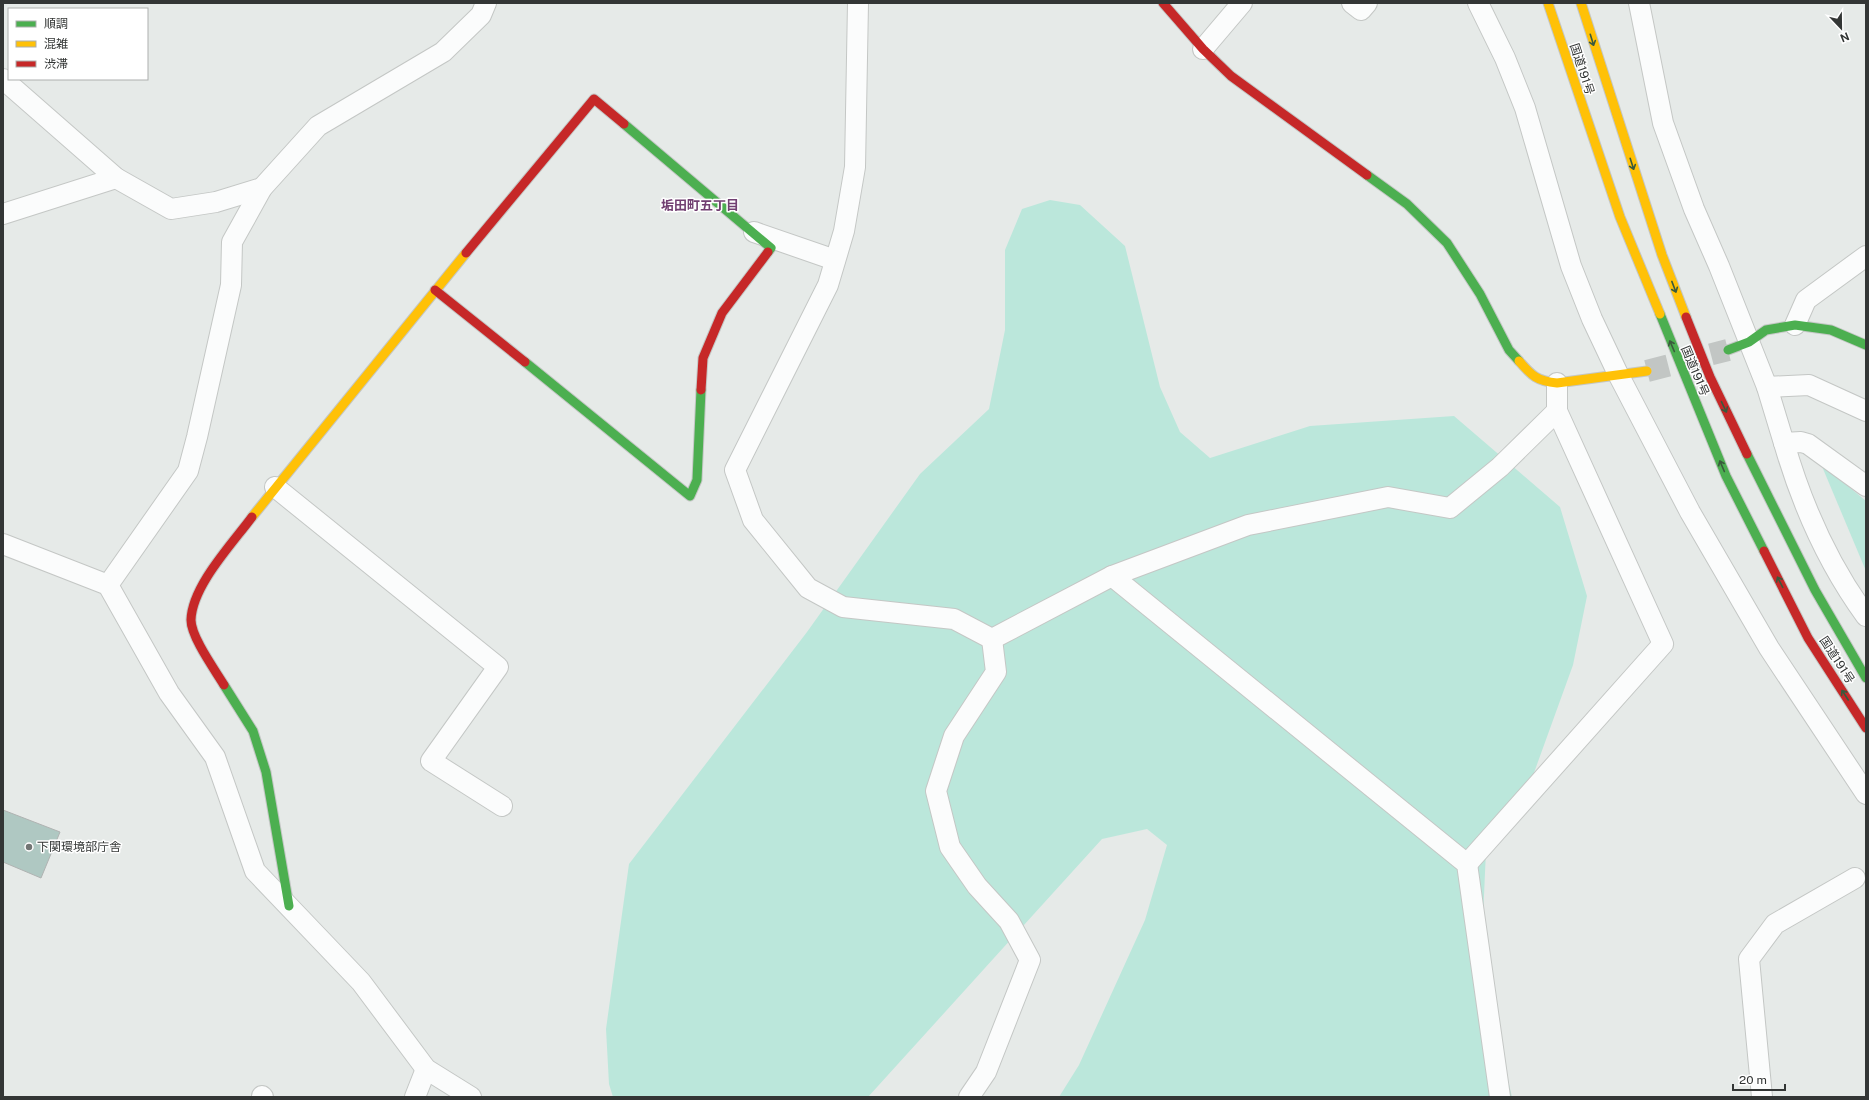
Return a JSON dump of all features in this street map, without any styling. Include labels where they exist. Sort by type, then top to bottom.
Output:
[{"type":"main road","points":[[1163,3],[1203,49],[1231,76],[1407,204],[1446,243],[1480,294],[1509,350],[1532,376],[1544,382],[1557,383],[1648,370]]},
{"type":"main road","name":"国道191号","points":[[1548,3],[1620,217],[1726,476],[1808,638],[1866,728]]},
{"type":"main road","name":"国道191号","points":[[1581,3],[1660,248],[1710,377],[1784,531],[1815,590],[1866,678]]},
{"type":"main road","points":[[1567,88],[1620,217]]},
{"type":"main road","points":[[289,906],[266,772],[253,731],[199,645],[191,621],[200,587],[275,487],[435,290],[594,99],[771,248],[722,313],[703,358],[697,480],[690,496],[435,290]]},
{"type":"main road","points":[[1728,350],[1750,342],[1766,330],[1795,324],[1831,330],[1866,345]]},
{"type":"street","points":[[108,585],[188,471],[231,285],[232,242],[262,188],[318,126],[442,52],[481,15],[486,3]]},
{"type":"street","points":[[858,3],[855,167],[844,230],[828,285],[735,470],[753,520],[808,588],[843,607],[954,619],[992,639]]},
{"type":"street","points":[[1203,49],[1242,3]]},
{"type":"street","points":[[1352,3],[1361,10],[1367,3]]},
{"type":"street","points":[[1478,3],[1505,58],[1525,108],[1571,266],[1592,319],[1618,374],[1690,512],[1769,648],[1866,794]]},
{"type":"street","points":[[1639,3],[1663,123],[1694,209],[1750,342],[1767,387],[1798,487],[1822,544],[1839,575],[1866,616]]},
{"type":"street","points":[[3,79],[116,178],[171,209],[216,202],[262,188]]},
{"type":"street","points":[[3,214],[116,178]]},
{"type":"street","points":[[751,231],[835,260]]},
{"type":"street","points":[[1795,324],[1806,300],[1866,256]]},
{"type":"street","points":[[1466,864],[1662,644],[1557,410],[1557,383]]},
{"type":"street","points":[[1767,387],[1809,385],[1866,412]]},
{"type":"street","points":[[992,639],[1112,576],[1248,525],[1388,497],[1450,508],[1500,467],[1557,410]]},
{"type":"street","points":[[1784,443],[1801,442],[1808,444],[1866,486]]},
{"type":"street","points":[[275,487],[498,667],[431,761],[502,806]]},
{"type":"street","points":[[3,544],[108,585],[169,693],[215,756],[256,871],[361,982],[426,1068],[471,1097]]},
{"type":"street","points":[[1112,576],[1466,864],[1500,1097]]},
{"type":"street","points":[[969,1097],[986,1072],[1030,960],[1009,921],[977,886],[950,847],[936,791],[954,736],[996,672],[992,639]]},
{"type":"street","points":[[1762,1097],[1749,959],[1776,924],[1855,878]]},
{"type":"street","points":[[415,1097],[426,1068]]},
{"type":"green space","points":[[1050,200],[1080,205],[1125,246],[1160,387],[1180,432],[1210,458],[1310,426],[1454,416],[1560,507],[1587,596],[1573,665],[1531,781],[1486,850],[1481,964],[1512,1097],[1059,1097],[1079,1065],[1145,920],[1167,845],[1147,829],[1102,839],[868,1097],[613,1097],[609,1084],[606,1029],[629,864],[807,632],[920,474],[989,409],[1005,330],[1005,250],[1022,209]]},
{"type":"green space","points":[[1821,464],[1866,501],[1866,571]]},
{"type":"building","name":"下関環境部庁舎","points":[[3,810],[60,832],[41,878],[3,862]]},
{"type":"tunnel","points":[[1647,371],[1728,350]]},
{"type":"traffic: fast","points":[[624,124],[771,248],[768,252]]},
{"type":"traffic: fast","points":[[1367,175],[1407,204],[1447,243],[1480,294],[1509,350],[1519,361]]},
{"type":"traffic: fast","points":[[1660,314],[1726,476],[1764,551]]},
{"type":"traffic: fast","points":[[1728,350],[1749,342],[1766,330],[1795,325],[1831,330],[1866,345]]},
{"type":"traffic: fast","points":[[525,362],[690,496],[697,480],[701,390]]},
{"type":"traffic: fast","points":[[1747,454],[1815,590],[1866,678]]},
{"type":"traffic: fast","points":[[224,685],[253,731],[266,772],[289,906]]},
{"type":"traffic: slow","points":[[1548,3],[1620,217],[1660,314]]},
{"type":"traffic: slow","points":[[1581,3],[1662,255],[1686,317]]},
{"type":"traffic: slow","points":[[252,517],[466,253]]},
{"type":"traffic: slow","points":[[1519,361],[1535,377],[1544,381],[1557,383],[1647,371]]},
{"type":"traffic: jam","points":[[1163,3],[1203,49],[1231,76],[1367,175]]},
{"type":"traffic: jam","points":[[466,253],[594,99],[624,124]]},
{"type":"traffic: jam","points":[[701,390],[703,358],[722,313],[768,252]]},
{"type":"traffic: jam","points":[[435,290],[525,362]]},
{"type":"traffic: jam","points":[[1686,317],[1710,377],[1747,454]]},
{"type":"traffic: jam","points":[[224,685],[204,653],[195,635],[191,620],[193,607],[198,593],[214,566],[252,517]]},
{"type":"traffic: jam","points":[[1764,551],[1808,638],[1866,728]]},
{"type":"place","name":"下関環境部庁舎","points":[[29,847]]},
{"type":"district","name":"垢田町五丁目","points":[[700,205]]}]
